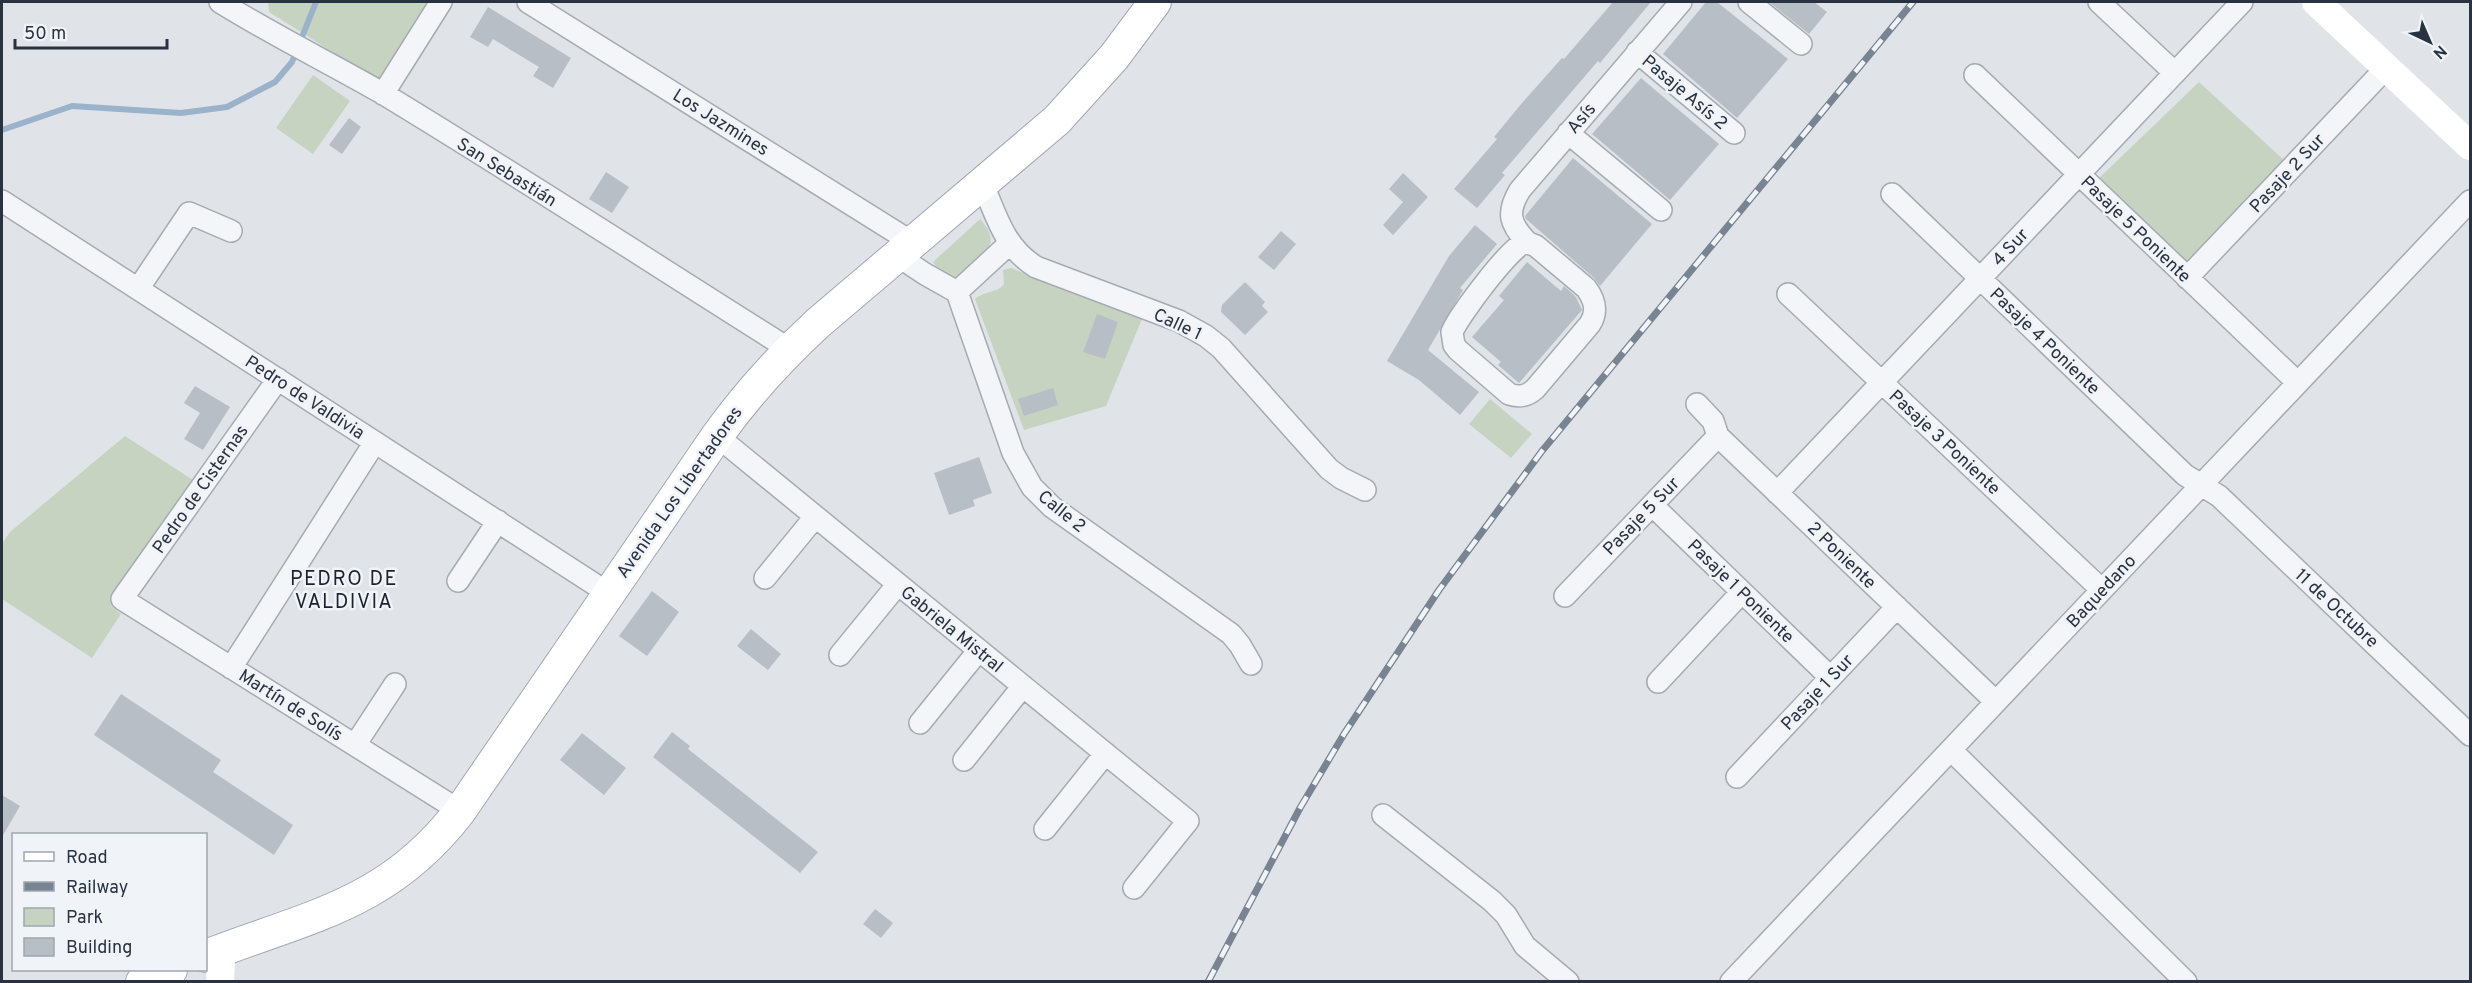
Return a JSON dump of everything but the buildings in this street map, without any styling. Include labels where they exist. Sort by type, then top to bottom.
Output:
[{"type":"main road","name":"Avenida Los Libertadores","points":[[215,953],[314,918],[369,893],[395,877],[422,854],[460,811],[608,593],[717,436],[750,393],[789,349],[1057,120],[1087,90],[1155,2]]},
{"type":"street","name":"San Sebastián","points":[[220,2],[243,8],[296,44],[383,94],[789,349]]},
{"type":"street","points":[[383,94],[441,2]]},
{"type":"street","name":"Los Jazmines","points":[[528,2],[906,249]]},
{"type":"street","name":"Asís","points":[[1527,242],[1514,228],[1512,208],[1515,198],[1681,2]]},
{"type":"street","points":[[1749,2],[1801,44]]},
{"type":"street","points":[[2099,2],[2175,73]]},
{"type":"street","name":"4 Sur","points":[[1778,493],[2242,2]]},
{"type":"street","points":[[2316,2],[2470,146]]},
{"type":"street","name":"Pasaje Asís 2","points":[[1637,52],[1734,133]]},
{"type":"street","name":"Pasaje 2 Sur","points":[[2187,278],[2386,67]]},
{"type":"street","name":"Pasaje 5 Poniente","points":[[1975,75],[2298,383]]},
{"type":"street","points":[[1568,133],[1661,210]]},
{"type":"street","name":"Calle 1","points":[[983,184],[1009,244],[1019,255],[1036,267],[1179,321],[1206,336],[1221,348],[1329,470],[1365,490]]},
{"type":"street","name":"Pasaje 4 Poniente","points":[[1892,194],[2185,475],[2202,485]]},
{"type":"street","name":"Pedro de Valdivia","points":[[2,201],[608,593]]},
{"type":"street","name":"Baquedano","points":[[1731,981],[2470,201]]},
{"type":"street","points":[[138,289],[189,213],[231,231]]},
{"type":"street","points":[[1527,242],[1536,246],[1586,288],[1594,303],[1595,311],[1590,324],[1535,389],[1526,396],[1516,396],[1509,394],[1458,350],[1454,345],[1452,332],[1507,255],[1520,243],[1527,242]]},
{"type":"street","points":[[906,249],[924,274],[957,291],[1009,244]]},
{"type":"street","name":"Calle 2","points":[[957,291],[1013,453],[1032,487],[1052,507],[1231,634],[1251,664]]},
{"type":"street","name":"Pasaje 3 Poniente","points":[[1788,294],[2102,590]]},
{"type":"street","name":"Pedro de Cisternas","points":[[122,599],[278,380]]},
{"type":"street","name":"2 Poniente","points":[[1697,404],[1713,421],[1718,436],[1996,702]]},
{"type":"street","name":"Gabriela Mistral","points":[[717,436],[1188,821],[1134,888]]},
{"type":"street","name":"Pasaje 5 Sur","points":[[1565,596],[1718,436]]},
{"type":"street","points":[[231,668],[375,442]]},
{"type":"street","name":"11 de Octubre","points":[[2202,485],[2219,496],[2470,735]]},
{"type":"street","name":"Pasaje 1 Poniente","points":[[1652,505],[1830,677]]},
{"type":"street","points":[[765,578],[815,517]]},
{"type":"street","points":[[458,581],[498,521]]},
{"type":"street","points":[[840,655],[898,584]]},
{"type":"street","points":[[1658,682],[1742,592]]},
{"type":"street","name":"Martín de Solís","points":[[122,599],[460,811]]},
{"type":"street","name":"Pasaje 1 Sur","points":[[1737,777],[1897,607]]},
{"type":"street","points":[[920,723],[979,650]]},
{"type":"street","points":[[355,745],[395,684]]},
{"type":"street","points":[[964,760],[1023,686]]},
{"type":"street","points":[[1950,750],[2186,981]]},
{"type":"street","points":[[1045,829],[1105,754]]},
{"type":"street","points":[[1383,815],[1492,901],[1506,915],[1525,946],[1568,981]]},
{"type":"street","points":[[215,953],[221,959],[220,981]]},
{"type":"green space","points":[[268,2],[432,2],[384,77],[374,78],[269,12]]},
{"type":"green space","points":[[313,75],[350,101],[313,154],[276,128]]},
{"type":"green space","points":[[2199,82],[2285,161],[2185,263],[2096,181]]},
{"type":"green space","points":[[980,219],[990,234],[991,240],[987,251],[959,276],[950,278],[945,276],[933,262]]},
{"type":"green space","points":[[1011,268],[1142,319],[1106,406],[1024,430],[975,299],[1001,287],[1004,284],[1003,270]]},
{"type":"green space","points":[[1490,399],[1532,434],[1511,458],[1469,424]]},
{"type":"green space","points":[[125,436],[193,480],[111,606],[121,614],[92,658],[2,599],[2,544],[10,532]]},
{"type":"waterway","points":[[2,130],[72,106],[181,113],[227,107],[275,82],[292,62],[316,2]]},
{"type":"railway","points":[[1208,982],[1300,808],[1344,734],[1439,590],[1542,451],[1913,2]]},
{"type":"district","name":"PEDRO DE VALDIVIA","points":[[344,590]]}]
